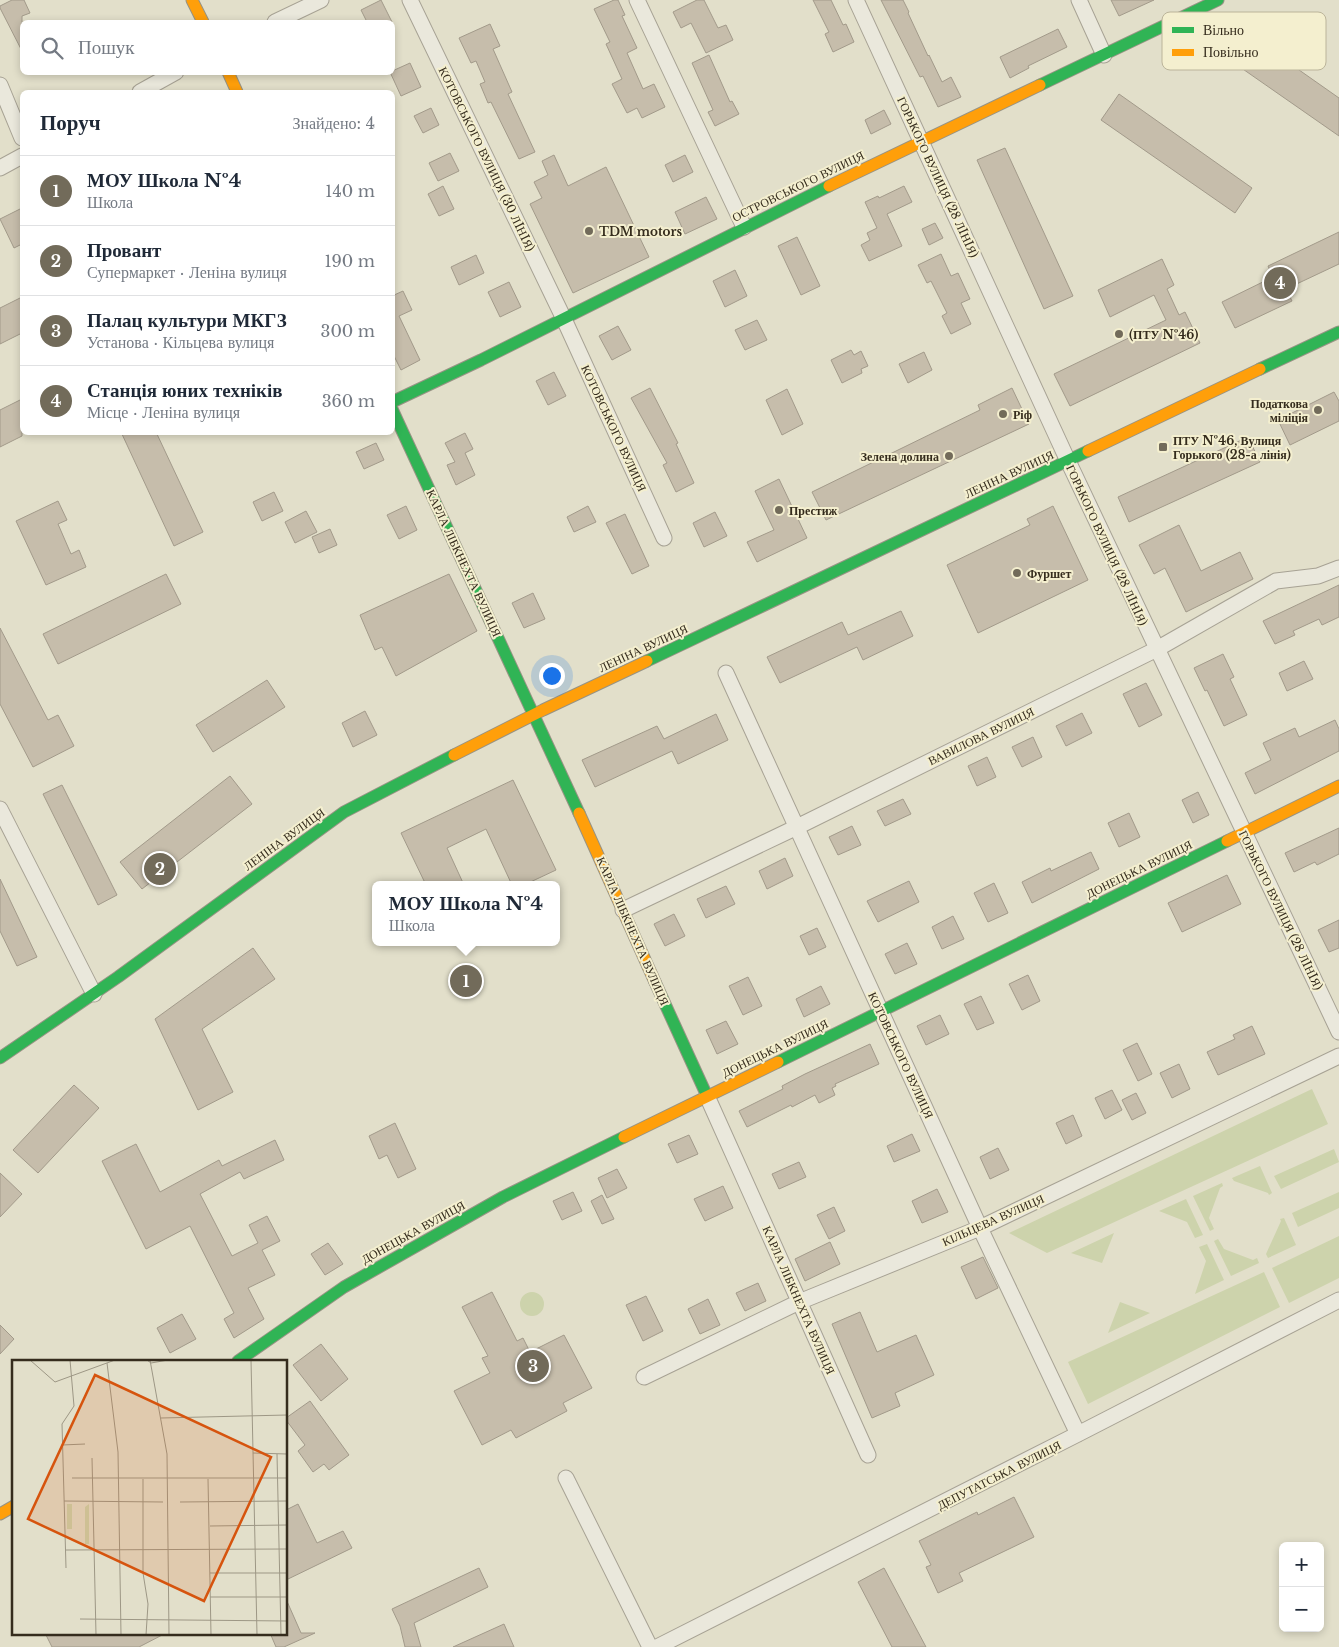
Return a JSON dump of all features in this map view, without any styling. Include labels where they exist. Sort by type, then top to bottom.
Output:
[{"type":"street","points":[[192,0],[202,20]]},
{"type":"street","points":[[279,20],[321,0]]},
{"type":"street","name":"КОТОВСЬКОГО ВУЛИЦЯ (30 ЛIНIЯ)","points":[[410,0],[563,318]]},
{"type":"street","points":[[637,0],[744,227]]},
{"type":"street","name":"ГОРЬКОГО ВУЛИЦЯ (28 ЛIНIЯ)","points":[[856,0],[1068,461],[1339,1032]]},
{"type":"street","points":[[1079,0],[1104,55]]},
{"type":"street","name":"ОСТРОВСЬКОГО ВУЛИЦЯ","points":[[1193,12],[1218,0]]},
{"type":"street","name":"ОСТРОВСЬКОГО ВУЛИЦЯ","points":[[395,401],[460,371],[744,227],[1162,27]]},
{"type":"street","points":[[144,90],[171,75]]},
{"type":"street","points":[[229,75],[236,90]]},
{"type":"street","points":[[0,85],[20,133]]},
{"type":"street","points":[[0,168],[20,157]]},
{"type":"street","name":"КОТОВСЬКОГО ВУЛИЦЯ","points":[[563,318],[664,538]]},
{"type":"street","name":"ЛЕНІНА ВУЛИЦЯ","points":[[0,1058],[94,994],[344,812],[535,714],[1339,332]]},
{"type":"street","name":"КАРЛА ЛІБКНЕХТА ВУЛИЦЯ","points":[[395,415],[535,714],[868,1455]]},
{"type":"street","name":"ВАВИЛОВА ВУЛИЦЯ","points":[[623,910],[797,827],[1157,649],[1276,582],[1318,576],[1339,568]]},
{"type":"street","name":"КОТОВСЬКОГО ВУЛИЦЯ","points":[[726,674],[980,1228],[1078,1434]]},
{"type":"street","name":"ДОНЕЦЬКА ВУЛИЦЯ","points":[[239,1360],[344,1286],[502,1197],[1339,786]]},
{"type":"street","points":[[0,809],[94,994]]},
{"type":"street","name":"КІЛЬЦЕВА ВУЛИЦЯ","points":[[644,1377],[799,1302],[980,1228],[1339,1056]]},
{"type":"street","name":"ДЕПУТАТСЬКА ВУЛИЦЯ","points":[[657,1647],[1339,1300]]},
{"type":"street","points":[[566,1478],[650,1647]]},
{"type":"street","points":[[0,1514],[12,1507]]},
{"type":"green space","points":[[1312,1089],[1328,1124],[1047,1253],[1009,1233]]},
{"type":"green space","points":[[1334,1149],[1339,1162],[1281,1189],[1274,1176]]},
{"type":"green space","points":[[1260,1166],[1272,1193],[1269,1195],[1234,1181],[1232,1178]]},
{"type":"green space","points":[[1222,1183],[1223,1186],[1220,1188],[1209,1218],[1214,1229],[1210,1231],[1193,1196]]},
{"type":"green space","points":[[1339,1192],[1339,1208],[1298,1227],[1292,1213]]},
{"type":"green space","points":[[1186,1199],[1203,1235],[1195,1238],[1187,1222],[1159,1211]]},
{"type":"green space","points":[[1284,1218],[1296,1245],[1268,1258],[1266,1254],[1281,1221],[1280,1219]]},
{"type":"green space","points":[[1114,1233],[1102,1263],[1071,1253]]},
{"type":"green space","points":[[1339,1236],[1339,1278],[1289,1303],[1272,1268]]},
{"type":"green space","points":[[1218,1239],[1224,1249],[1253,1260],[1257,1258],[1259,1263],[1231,1276],[1214,1241]]},
{"type":"green space","points":[[1207,1244],[1224,1280],[1195,1294],[1206,1261],[1199,1247]]},
{"type":"green space","points":[[1264,1272],[1280,1307],[1088,1404],[1068,1362]]},
{"type":"green space","points":[[532,1292],[541,1295],[544,1304],[541,1313],[532,1316],[523,1313],[520,1304],[523,1295]]},
{"type":"green space","points":[[1120,1302],[1150,1313],[1108,1333]]},
{"type":"building","points":[[12,0],[24,0],[30,13],[22,16],[22,20],[20,20],[20,47],[0,8],[0,6]]},
{"type":"building","points":[[381,0],[391,20],[366,20],[361,10]]},
{"type":"building","points":[[618,0],[625,15],[622,16],[637,48],[627,53],[643,89],[654,84],[665,107],[642,118],[637,108],[627,113],[612,84],[622,79],[606,44],[610,42],[594,9]]},
{"type":"building","points":[[697,0],[704,0],[718,28],[726,25],[733,40],[706,53],[691,23],[681,28],[673,12]]},
{"type":"building","points":[[813,0],[831,0],[843,25],[846,24],[854,42],[833,52],[825,34],[829,32]]},
{"type":"building","points":[[881,0],[903,0],[942,82],[951,77],[961,97],[938,107],[923,76],[920,77]]},
{"type":"building","points":[[1111,0],[1154,0],[1119,16]]},
{"type":"building","points":[[490,24],[500,46],[493,49],[512,92],[508,94],[535,152],[519,159],[491,102],[488,103],[480,84],[485,82],[476,61],[471,63],[459,38]]},
{"type":"building","points":[[1058,29],[1067,47],[1028,66],[1029,68],[1010,78],[1000,57]]},
{"type":"building","points":[[709,55],[730,102],[732,101],[739,114],[715,126],[708,112],[713,110],[692,63]]},
{"type":"building","points":[[410,63],[421,87],[401,96],[391,75],[395,75],[395,70]]},
{"type":"building","points":[[1244,70],[1299,70],[1339,98],[1339,136]]},
{"type":"building","points":[[1119,94],[1252,188],[1235,213],[1101,120]]},
{"type":"building","points":[[431,108],[439,125],[423,133],[414,116]]},
{"type":"building","points":[[884,110],[891,124],[871,134],[865,120]]},
{"type":"building","points":[[1005,148],[1073,296],[1044,309],[977,160]]},
{"type":"building","points":[[450,153],[459,171],[438,181],[429,163]]},
{"type":"building","name":"TDM motors","points":[[554,155],[568,186],[606,167],[649,257],[573,293],[530,204],[542,198],[534,182],[548,175],[542,161]]},
{"type":"building","points":[[685,155],[693,172],[673,182],[665,165]]},
{"type":"building","points":[[443,186],[454,209],[439,216],[428,194]]},
{"type":"building","points":[[904,186],[912,202],[887,214],[902,246],[869,261],[861,245],[870,240],[867,233],[877,228],[865,202],[878,196],[879,198]]},
{"type":"building","points":[[706,197],[717,219],[685,234],[675,212]]},
{"type":"building","points":[[20,209],[20,245],[14,248],[0,219]]},
{"type":"building","points":[[935,223],[943,238],[929,245],[922,229]]},
{"type":"building","points":[[1339,232],[1339,264],[1286,289],[1292,301],[1235,328],[1222,302],[1273,277],[1268,266]]},
{"type":"building","points":[[797,237],[820,286],[801,295],[778,246]]},
{"type":"building","points":[[941,254],[951,276],[958,273],[970,299],[961,303],[971,324],[951,334],[942,316],[947,313],[931,281],[927,283],[918,265]]},
{"type":"building","points":[[476,255],[484,273],[459,285],[451,267]]},
{"type":"building","points":[[1162,259],[1174,285],[1167,289],[1179,315],[1185,312],[1200,343],[1070,406],[1054,374],[1166,320],[1154,295],[1110,317],[1098,290]]},
{"type":"building","points":[[735,270],[747,296],[725,307],[713,281]]},
{"type":"building","points":[[509,282],[521,307],[500,317],[488,292]]},
{"type":"building","points":[[403,291],[412,310],[399,316],[420,360],[401,370],[395,358],[395,295]]},
{"type":"building","points":[[20,298],[20,334],[0,344],[0,308]]},
{"type":"building","points":[[757,320],[767,340],[745,350],[735,330]]},
{"type":"building","points":[[618,326],[631,350],[612,360],[599,336]]},
{"type":"building","points":[[851,350],[854,355],[861,351],[868,366],[861,369],[862,373],[842,383],[831,360]]},
{"type":"building","points":[[924,352],[932,370],[908,383],[899,364]]},
{"type":"building","points":[[554,372],[566,396],[548,405],[536,381]]},
{"type":"building","points":[[650,388],[678,443],[676,444],[694,483],[676,492],[663,465],[667,463],[631,398]]},
{"type":"building","points":[[1012,388],[1029,424],[826,520],[812,492],[980,410],[978,405]]},
{"type":"building","points":[[787,389],[803,424],[782,435],[766,400]]},
{"type":"building","name":"Податкова міліція","points":[[1334,392],[1339,401],[1339,421],[1290,445],[1278,420]]},
{"type":"building","points":[[20,400],[20,435],[22,436],[0,447],[0,410]]},
{"type":"building","points":[[465,433],[473,449],[465,453],[475,475],[456,485],[447,465],[455,462],[445,443]]},
{"type":"building","points":[[122,435],[157,435],[203,532],[174,546]]},
{"type":"building","points":[[1248,437],[1260,462],[1129,522],[1118,497]]},
{"type":"building","points":[[376,443],[384,460],[364,469],[356,452]]},
{"type":"building","name":"Престиж","points":[[779,479],[807,538],[757,562],[747,542],[774,530],[755,491]]},
{"type":"building","points":[[274,492],[283,511],[262,521],[253,502]]},
{"type":"building","points":[[58,501],[67,520],[58,524],[71,554],[79,550],[86,567],[46,585],[16,521]]},
{"type":"building","points":[[406,506],[417,530],[399,539],[387,515]]},
{"type":"building","points":[[588,506],[596,522],[574,532],[567,517]]},
{"type":"building","name":"Фуршет","points":[[1053,506],[1088,580],[978,633],[947,565],[1030,525],[1027,519]]},
{"type":"building","points":[[306,511],[317,532],[295,543],[285,522]]},
{"type":"building","points":[[715,512],[727,536],[704,547],[693,523]]},
{"type":"building","points":[[625,514],[649,566],[632,574],[606,523]]},
{"type":"building","points":[[1179,525],[1201,571],[1240,552],[1253,579],[1186,612],[1165,568],[1154,574],[1139,545]]},
{"type":"building","points":[[330,529],[337,545],[319,553],[312,537]]},
{"type":"building","points":[[166,574],[181,604],[58,664],[43,634]]},
{"type":"building","points":[[449,574],[477,631],[396,676],[382,647],[375,650],[360,615]]},
{"type":"building","points":[[1339,585],[1339,617],[1322,625],[1319,619],[1293,631],[1295,635],[1275,644],[1263,621]]},
{"type":"building","points":[[533,593],[545,619],[524,628],[512,603]]},
{"type":"building","points":[[901,611],[913,636],[863,660],[857,647],[780,683],[767,657],[842,622],[848,635]]},
{"type":"building","points":[[0,628],[48,720],[58,715],[74,746],[33,767],[0,704]]},
{"type":"building","points":[[1223,654],[1234,677],[1230,679],[1247,715],[1224,726],[1194,668]]},
{"type":"building","points":[[1304,661],[1313,679],[1287,691],[1279,673]]},
{"type":"building","points":[[267,680],[285,707],[213,752],[196,725]]},
{"type":"building","points":[[1146,683],[1162,715],[1139,727],[1123,694]]},
{"type":"building","points":[[365,711],[377,735],[353,747],[342,723]]},
{"type":"building","points":[[1082,713],[1092,733],[1066,746],[1056,726]]},
{"type":"building","points":[[716,714],[728,740],[678,764],[672,751],[595,787],[582,760],[657,726],[664,739]]},
{"type":"building","points":[[1335,720],[1339,729],[1339,751],[1255,794],[1245,773],[1271,760],[1263,743],[1295,728],[1299,737]]},
{"type":"building","points":[[1033,737],[1042,757],[1022,767],[1012,747]]},
{"type":"building","points":[[987,757],[996,777],[977,786],[968,766]]},
{"type":"building","points":[[230,776],[252,804],[142,889],[120,862]]},
{"type":"building","points":[[513,780],[556,870],[533,881],[510,881],[486,829],[447,848],[462,881],[424,881],[401,833]]},
{"type":"building","points":[[62,785],[117,895],[98,905],[43,794]]},
{"type":"building","points":[[1198,792],[1209,815],[1193,823],[1182,800]]},
{"type":"building","points":[[903,799],[911,814],[885,826],[877,811]]},
{"type":"building","points":[[1129,813],[1140,837],[1119,847],[1108,823]]},
{"type":"building","points":[[852,826],[861,845],[838,855],[829,837]]},
{"type":"building","points":[[1339,828],[1339,854],[1317,865],[1315,862],[1294,872],[1285,853]]},
{"type":"building","points":[[1091,852],[1099,869],[1032,903],[1022,882],[1050,868],[1051,871]]},
{"type":"building","points":[[785,858],[793,876],[767,889],[759,871]]},
{"type":"building","points":[[1227,875],[1241,904],[1182,932],[1168,903]]},
{"type":"building","points":[[0,879],[37,957],[17,966],[0,931]]},
{"type":"building","points":[[909,881],[919,902],[878,922],[867,901]]},
{"type":"building","points":[[994,883],[1008,913],[988,922],[974,893]]},
{"type":"building","points":[[726,886],[735,904],[706,918],[697,899]]},
{"type":"building","points":[[674,914],[685,936],[665,946],[654,924]]},
{"type":"building","points":[[953,916],[964,939],[942,949],[932,927]]},
{"type":"building","points":[[1339,920],[1339,948],[1329,952],[1318,930]]},
{"type":"building","points":[[817,928],[826,947],[809,955],[800,936]]},
{"type":"building","points":[[907,943],[917,964],[895,974],[885,954]]},
{"type":"building","points":[[253,948],[275,979],[202,1029],[233,1092],[198,1110],[155,1019]]},
{"type":"building","points":[[1028,975],[1040,1001],[1022,1010],[1009,984]]},
{"type":"building","points":[[748,977],[762,1006],[743,1015],[729,986]]},
{"type":"building","points":[[821,986],[830,1004],[804,1017],[796,999]]},
{"type":"building","points":[[981,996],[994,1023],[977,1030],[964,1004]]},
{"type":"building","points":[[940,1015],[949,1034],[926,1045],[917,1026]]},
{"type":"building","points":[[726,1021],[738,1044],[717,1054],[706,1030]]},
{"type":"building","points":[[1252,1026],[1265,1054],[1218,1075],[1207,1052],[1235,1039],[1233,1035]]},
{"type":"building","points":[[1137,1043],[1152,1074],[1138,1081],[1123,1050]]},
{"type":"building","points":[[870,1044],[879,1064],[835,1084],[836,1086],[832,1088],[835,1095],[819,1103],[815,1095],[747,1127],[739,1111],[783,1089],[782,1086],[805,1074]]},
{"type":"building","points":[[1179,1064],[1190,1089],[1172,1098],[1160,1073]]},
{"type":"building","points":[[74,1085],[99,1108],[38,1173],[13,1150]]},
{"type":"building","points":[[1112,1090],[1122,1110],[1105,1119],[1095,1098]]},
{"type":"building","points":[[1136,1093],[1146,1113],[1132,1120],[1122,1100]]},
{"type":"building","points":[[1073,1115],[1082,1136],[1066,1144],[1056,1123]]},
{"type":"building","points":[[395,1123],[416,1169],[398,1178],[387,1155],[379,1159],[369,1136]]},
{"type":"building","points":[[912,1134],[920,1151],[894,1162],[887,1146]]},
{"type":"building","points":[[689,1135],[698,1154],[677,1163],[668,1144]]},
{"type":"building","points":[[275,1140],[284,1160],[244,1179],[240,1172],[200,1194],[232,1256],[258,1243],[249,1225],[267,1216],[280,1241],[262,1250],[275,1275],[248,1288],[264,1319],[234,1338],[224,1319],[234,1313],[190,1226],[146,1249],[102,1161],[136,1144],[160,1192],[219,1160],[222,1166]]},
{"type":"building","points":[[998,1148],[1009,1170],[990,1179],[980,1157]]},
{"type":"building","points":[[799,1162],[806,1177],[779,1189],[772,1174]]},
{"type":"building","points":[[617,1169],[627,1188],[607,1198],[598,1178]]},
{"type":"building","points":[[0,1173],[22,1194],[0,1217]]},
{"type":"building","points":[[723,1186],[733,1208],[705,1221],[694,1199]]},
{"type":"building","points":[[937,1189],[948,1212],[922,1223],[912,1201]]},
{"type":"building","points":[[573,1192],[582,1211],[562,1220],[553,1201]]},
{"type":"building","points":[[602,1195],[614,1219],[602,1224],[591,1201]]},
{"type":"building","points":[[834,1207],[845,1231],[829,1239],[817,1215]]},
{"type":"building","points":[[830,1242],[840,1264],[805,1281],[795,1259]]},
{"type":"building","points":[[328,1243],[343,1264],[325,1275],[311,1254]]},
{"type":"building","points":[[983,1257],[998,1288],[976,1299],[961,1267]]},
{"type":"building","points":[[758,1283],[766,1301],[745,1311],[736,1293]]},
{"type":"building","points":[[492,1292],[517,1341],[523,1338],[530,1352],[564,1335],[592,1388],[563,1403],[567,1411],[516,1438],[511,1430],[482,1445],[454,1391],[490,1373],[482,1358],[488,1356],[462,1307]]},
{"type":"building","points":[[646,1296],[663,1331],[643,1341],[626,1305]]},
{"type":"building","points":[[708,1299],[720,1325],[700,1334],[688,1309]]},
{"type":"building","points":[[860,1312],[877,1352],[916,1335],[934,1375],[895,1393],[900,1406],[872,1418],[832,1324]]},
{"type":"building","points":[[182,1314],[196,1339],[170,1353],[157,1328]]},
{"type":"building","points":[[0,1325],[14,1339],[0,1354]]},
{"type":"building","points":[[321,1344],[348,1379],[321,1401],[293,1365]]},
{"type":"building","points":[[310,1401],[349,1455],[329,1470],[324,1464],[313,1472],[298,1451],[305,1445],[288,1423],[288,1417]]},
{"type":"building","points":[[1014,1497],[1034,1537],[959,1573],[963,1581],[938,1593],[926,1567],[931,1565],[919,1541],[977,1512],[978,1515]]},
{"type":"building","points":[[298,1504],[317,1543],[343,1531],[352,1548],[288,1579],[288,1509]]},
{"type":"building","points":[[479,1568],[488,1587],[414,1623],[421,1647],[405,1647],[400,1626],[392,1609]]},
{"type":"building","points":[[884,1568],[926,1647],[892,1647],[858,1582]]},
{"type":"building","points":[[288,1604],[301,1633],[315,1633],[284,1647],[276,1647],[270,1634],[288,1634]]},
{"type":"building","points":[[504,1624],[514,1647],[453,1647]]},
{"type":"building","points":[[46,1634],[164,1634],[139,1647],[52,1647]]},
{"type":"traffic: fast","points":[[1193,12],[1218,0]]},
{"type":"traffic: fast","points":[[1040,85],[1162,27]]},
{"type":"traffic: fast","points":[[395,401],[481,360],[829,186]]},
{"type":"traffic: fast","points":[[1260,369],[1339,332]]},
{"type":"traffic: fast","points":[[395,415],[579,813]]},
{"type":"traffic: fast","points":[[647,661],[1088,451]]},
{"type":"traffic: fast","points":[[0,1058],[118,977],[344,812],[454,755]]},
{"type":"traffic: fast","points":[[778,1062],[1227,841]]},
{"type":"traffic: fast","points":[[655,982],[707,1096]]},
{"type":"traffic: fast","points":[[239,1360],[344,1287],[503,1197],[624,1137]]},
{"type":"traffic: slow","points":[[192,0],[202,20]]},
{"type":"traffic: slow","points":[[229,75],[236,90]]},
{"type":"traffic: slow","points":[[829,186],[1040,85]]},
{"type":"traffic: slow","points":[[1088,451],[1260,369]]},
{"type":"traffic: slow","points":[[454,755],[647,661]]},
{"type":"traffic: slow","points":[[1227,841],[1339,786]]},
{"type":"traffic: slow","points":[[579,813],[655,982]]},
{"type":"traffic: slow","points":[[624,1137],[778,1062]]},
{"type":"traffic: slow","points":[[0,1514],[12,1507]]},
{"type":"place","name":"TDM motors","points":[[589,231]]},
{"type":"place","name":"Станція юних техніків","points":[[1280,283]]},
{"type":"place","name":"(ПТУ №46)","points":[[1119,334]]},
{"type":"place","name":"Податкова міліція","points":[[1318,410]]},
{"type":"place","name":"Ріф","points":[[1003,414]]},
{"type":"place","name":"ПТУ №46, Вулиця Горького (28-а лінія)","points":[[1163,447]]},
{"type":"place","name":"Зелена долина","points":[[949,456]]},
{"type":"place","name":"Престиж","points":[[779,510]]},
{"type":"place","name":"Фуршет","points":[[1017,573]]},
{"type":"place","name":"Провант","points":[[160,869]]},
{"type":"place","name":"МОУ Школа №4","points":[[466,981]]},
{"type":"place","name":"Палац культури МКГЗ","points":[[533,1366]]}]
